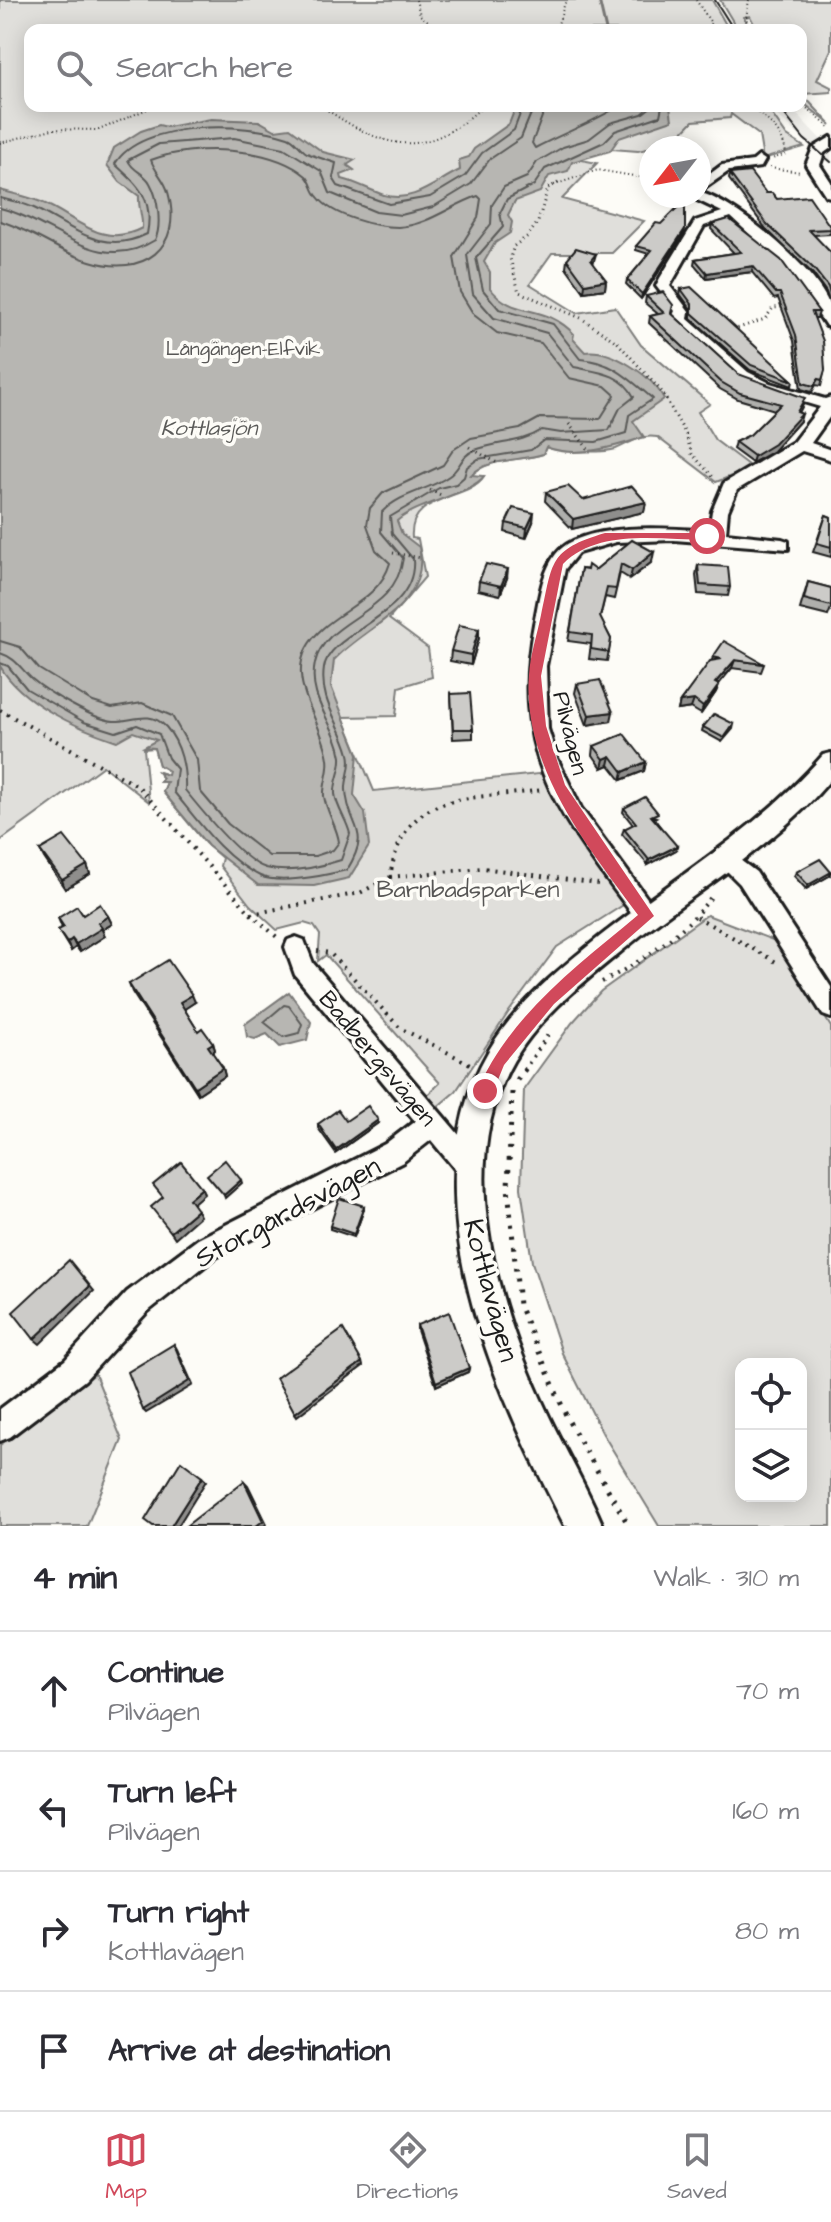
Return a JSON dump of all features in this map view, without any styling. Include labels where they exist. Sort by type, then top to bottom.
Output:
[{"type":"street","points":[[830,139],[814,159],[818,173],[831,193]]},
{"type":"street","points":[[711,179],[726,168],[756,162]]},
{"type":"street","points":[[711,202],[733,212],[783,257],[822,305],[831,323]]},
{"type":"street","points":[[717,537],[720,511],[727,491],[782,461],[802,445],[830,404],[754,382],[683,322],[679,317],[682,311],[663,286],[684,255],[699,224],[733,212]]},
{"type":"street","points":[[802,445],[831,455]]},
{"type":"street","name":"Pilvägen","points":[[647,916],[558,786],[539,726],[535,689],[546,610],[558,563],[573,548],[605,537],[717,537],[782,545]]},
{"type":"street","name":"Kottlavägen","points":[[585,1526],[540,1439],[495,1316],[475,1249],[468,1165],[485,1091],[499,1060],[523,1027],[566,983],[647,916],[731,863],[831,762]]},
{"type":"street","points":[[731,863],[748,878],[831,1007]]},
{"type":"street","name":"Badbergsvägen","points":[[296,947],[303,968],[468,1165]]},
{"type":"street","name":"Storgårdsvägen","points":[[0,1427],[75,1370],[137,1302],[207,1248],[301,1203],[394,1153],[432,1123]]},
{"type":"path","points":[[416,0],[420,15],[432,24]]},
{"type":"path","points":[[558,24],[566,0]]},
{"type":"path","points":[[696,0],[710,24]]},
{"type":"path","points":[[748,24],[746,18],[749,0]]},
{"type":"path","points":[[807,110],[830,139]]},
{"type":"path","points":[[0,143],[52,129],[99,130],[140,112]]},
{"type":"path","points":[[330,112],[360,133],[392,143],[419,143],[448,135],[476,112]]},
{"type":"path","points":[[758,112],[774,124],[786,147]]},
{"type":"path","points":[[756,162],[818,173]]},
{"type":"path","points":[[639,176],[599,167],[578,171],[548,188],[536,227],[526,241],[514,246],[510,258],[513,279],[519,292],[581,318],[618,343],[662,392],[686,435],[692,454],[727,491]]},
{"type":"path","points":[[700,338],[755,324],[773,308],[822,305]]},
{"type":"path","points":[[569,424],[588,449]]},
{"type":"path","points":[[469,447],[497,463]]},
{"type":"path","points":[[430,490],[443,496]]},
{"type":"path","points":[[393,553],[421,558]]},
{"type":"path","points":[[0,710],[116,770],[138,786],[272,935],[296,947],[330,953],[400,1028],[473,1066]]},
{"type":"path","points":[[390,877],[393,846],[412,816],[420,811],[558,786]]},
{"type":"path","points":[[595,987],[645,959],[696,917],[731,863]]},
{"type":"path","points":[[251,914],[360,893],[390,877],[483,868],[628,890]]},
{"type":"path","points":[[696,917],[817,985]]},
{"type":"path","points":[[558,1021],[514,1084],[509,1103],[512,1260],[519,1305],[531,1338],[568,1420],[629,1526]]},
{"type":"shaded area","points":[[773,112],[795,112],[831,150],[831,164]]},
{"type":"green space","name":"Kottlasjön","points":[[0,0],[712,0],[726,24],[24,24],[24,112],[770,112],[787,136],[804,147],[763,159],[759,135],[731,114],[730,118],[693,121],[679,136],[639,136],[639,151],[612,149],[584,157],[582,160],[597,163],[562,199],[644,221],[612,253],[552,253],[530,284],[577,313],[615,307],[641,345],[710,404],[698,412],[715,440],[752,468],[716,482],[657,437],[651,436],[610,450],[570,451],[546,447],[543,454],[495,463],[477,470],[471,476],[484,476],[476,484],[429,505],[413,523],[412,538],[418,539],[425,577],[389,619],[428,648],[432,677],[399,687],[396,716],[343,717],[374,791],[548,773],[628,902],[557,947],[456,1091],[436,1108],[426,1096],[440,1083],[326,955],[318,961],[320,935],[314,926],[304,923],[277,930],[250,905],[220,866],[222,858],[205,843],[163,792],[167,782],[160,782],[163,778],[158,772],[168,775],[169,771],[159,765],[154,748],[144,749],[149,802],[103,766],[0,841]]},
{"type":"green space","points":[[720,0],[831,0],[831,50],[817,80],[831,87],[831,92],[807,94],[807,24],[754,24],[750,16],[744,17],[747,24],[734,24]]},
{"type":"green space","points":[[807,99],[831,125],[807,106]]},
{"type":"green space","points":[[707,915],[778,942],[831,1027],[831,1526],[659,1526],[603,1434],[562,1353],[532,1262],[521,1188],[524,1089],[572,1023],[601,991]]},
{"type":"green space","points":[[95,1374],[122,1440],[87,1526],[0,1526],[0,1445]]},
{"type":"water","name":"Kottlasjön","points":[[514,112],[671,112],[672,120],[619,138],[610,151],[572,162],[568,171],[549,176],[540,192],[515,201],[508,215],[512,222],[510,233],[495,243],[484,262],[490,272],[490,288],[499,298],[562,324],[574,334],[573,339],[585,352],[606,354],[629,365],[650,381],[664,399],[633,421],[644,437],[582,452],[546,447],[543,454],[486,466],[471,475],[484,476],[478,482],[397,521],[402,534],[419,547],[420,567],[415,585],[393,612],[334,660],[331,686],[358,754],[354,795],[365,813],[369,846],[349,878],[314,886],[258,885],[208,846],[163,792],[167,782],[160,782],[163,778],[158,772],[168,775],[169,771],[159,765],[154,748],[144,747],[157,740],[133,732],[117,741],[68,721],[22,692],[0,666],[0,190],[41,202],[101,233],[127,234],[142,228],[139,196],[120,182],[107,165],[114,148],[141,131],[159,125],[167,127],[211,119],[259,121],[275,130],[290,128],[323,152],[355,160],[347,165],[354,170],[341,175],[342,179],[395,197],[424,190],[460,170],[459,160],[469,157],[474,149],[509,124]]},
{"type":"water","points":[[289,992],[311,1022],[307,1040],[280,1047],[267,1034],[255,1039],[247,1037],[245,1024]]},
{"type":"building","points":[[750,172],[766,193],[772,193],[777,199],[809,196],[831,228],[809,230],[831,253],[831,298],[828,287],[814,269],[767,224],[730,174]]},
{"type":"building","points":[[677,208],[685,208],[685,229],[642,294],[627,280],[652,250],[636,246],[656,223],[661,224]]},
{"type":"building","points":[[729,219],[781,260],[819,312],[812,312],[823,341],[825,370],[822,380],[818,379],[814,386],[803,383],[796,335],[780,293],[776,293],[753,266],[707,273],[695,259],[741,252],[712,224]]},
{"type":"building","points":[[576,248],[596,254],[591,260],[606,280],[585,284],[567,259]]},
{"type":"building","points":[[691,287],[793,381],[751,365],[692,313],[692,304],[681,289]]},
{"type":"building","points":[[663,292],[673,305],[671,313],[738,374],[805,398],[797,412],[802,414],[774,444],[754,456],[735,442],[750,435],[781,404],[740,393],[721,382],[650,316],[664,313],[646,296]]},
{"type":"building","points":[[568,486],[583,500],[632,486],[646,502],[573,519],[546,492]]},
{"type":"building","points":[[513,508],[534,513],[527,528],[506,523]]},
{"type":"building","points":[[826,515],[831,517],[831,547],[817,543]]},
{"type":"building","points":[[632,540],[654,552],[632,570],[621,564],[616,589],[607,588],[600,617],[611,639],[609,652],[591,649],[592,635],[570,632],[581,569],[587,570],[588,565],[595,570]]},
{"type":"building","points":[[486,564],[508,569],[501,586],[479,581]]},
{"type":"building","points":[[698,565],[728,567],[730,587],[700,585]]},
{"type":"building","points":[[808,582],[831,588],[831,606],[804,599]]},
{"type":"building","points":[[459,625],[479,629],[471,655],[451,651]]},
{"type":"building","points":[[724,641],[764,664],[735,660],[715,683],[719,685],[703,707],[694,700],[680,702],[710,661],[722,659],[713,657]]},
{"type":"building","points":[[600,680],[613,712],[589,715],[577,684]]},
{"type":"building","points":[[470,693],[473,729],[453,729],[451,694]]},
{"type":"building","points":[[714,714],[734,724],[724,738],[703,727]]},
{"type":"building","points":[[624,734],[646,762],[623,772],[611,756],[604,759],[594,746]]},
{"type":"building","points":[[645,797],[658,813],[651,816],[677,846],[649,860],[624,829],[636,823],[624,808]]},
{"type":"building","points":[[64,836],[87,865],[62,880],[40,850]]},
{"type":"building","points":[[820,859],[831,872],[808,885],[796,872]]},
{"type":"building","points":[[100,904],[108,916],[98,923],[102,928],[76,944],[72,939],[67,943],[58,930],[64,927],[58,918],[77,906],[83,915]]},
{"type":"building","points":[[168,960],[192,995],[180,1002],[198,1031],[202,1028],[213,1043],[208,1046],[223,1068],[195,1087],[129,984]]},
{"type":"building","points":[[368,1106],[378,1120],[336,1150],[318,1124],[338,1110],[346,1121]]},
{"type":"building","points":[[225,1160],[241,1180],[224,1195],[207,1175]]},
{"type":"building","points":[[181,1162],[202,1188],[189,1199],[197,1210],[171,1232],[151,1207],[163,1197],[153,1185]]},
{"type":"building","points":[[339,1198],[364,1206],[354,1234],[330,1226]]},
{"type":"building","points":[[69,1260],[90,1286],[34,1339],[13,1312]]},
{"type":"building","points":[[449,1312],[469,1368],[436,1382],[417,1325]]},
{"type":"building","points":[[343,1329],[362,1362],[295,1413],[276,1378]]},
{"type":"building","points":[[174,1344],[189,1381],[143,1410],[128,1372]]},
{"type":"building","points":[[181,1461],[202,1477],[171,1526],[153,1526],[145,1520]]},
{"type":"building","points":[[244,1481],[263,1521],[256,1526],[186,1526]]},
{"type":"waterway","points":[[599,0],[605,24]]},
{"type":"tram line","points":[[715,0],[730,24]]},
{"type":"tram line","points":[[783,112],[804,139],[831,162]]},
{"type":"route","points":[[485,1091],[499,1060],[523,1027],[574,975],[647,916],[605,860],[558,786],[539,726],[535,676],[558,563],[573,548],[605,537],[707,536]]},
{"type":"park label","name":"Långängen-Elfvik","points":[[243,348]]},
{"type":"park label","name":"Barnbadsparken","points":[[468,889]]}]
